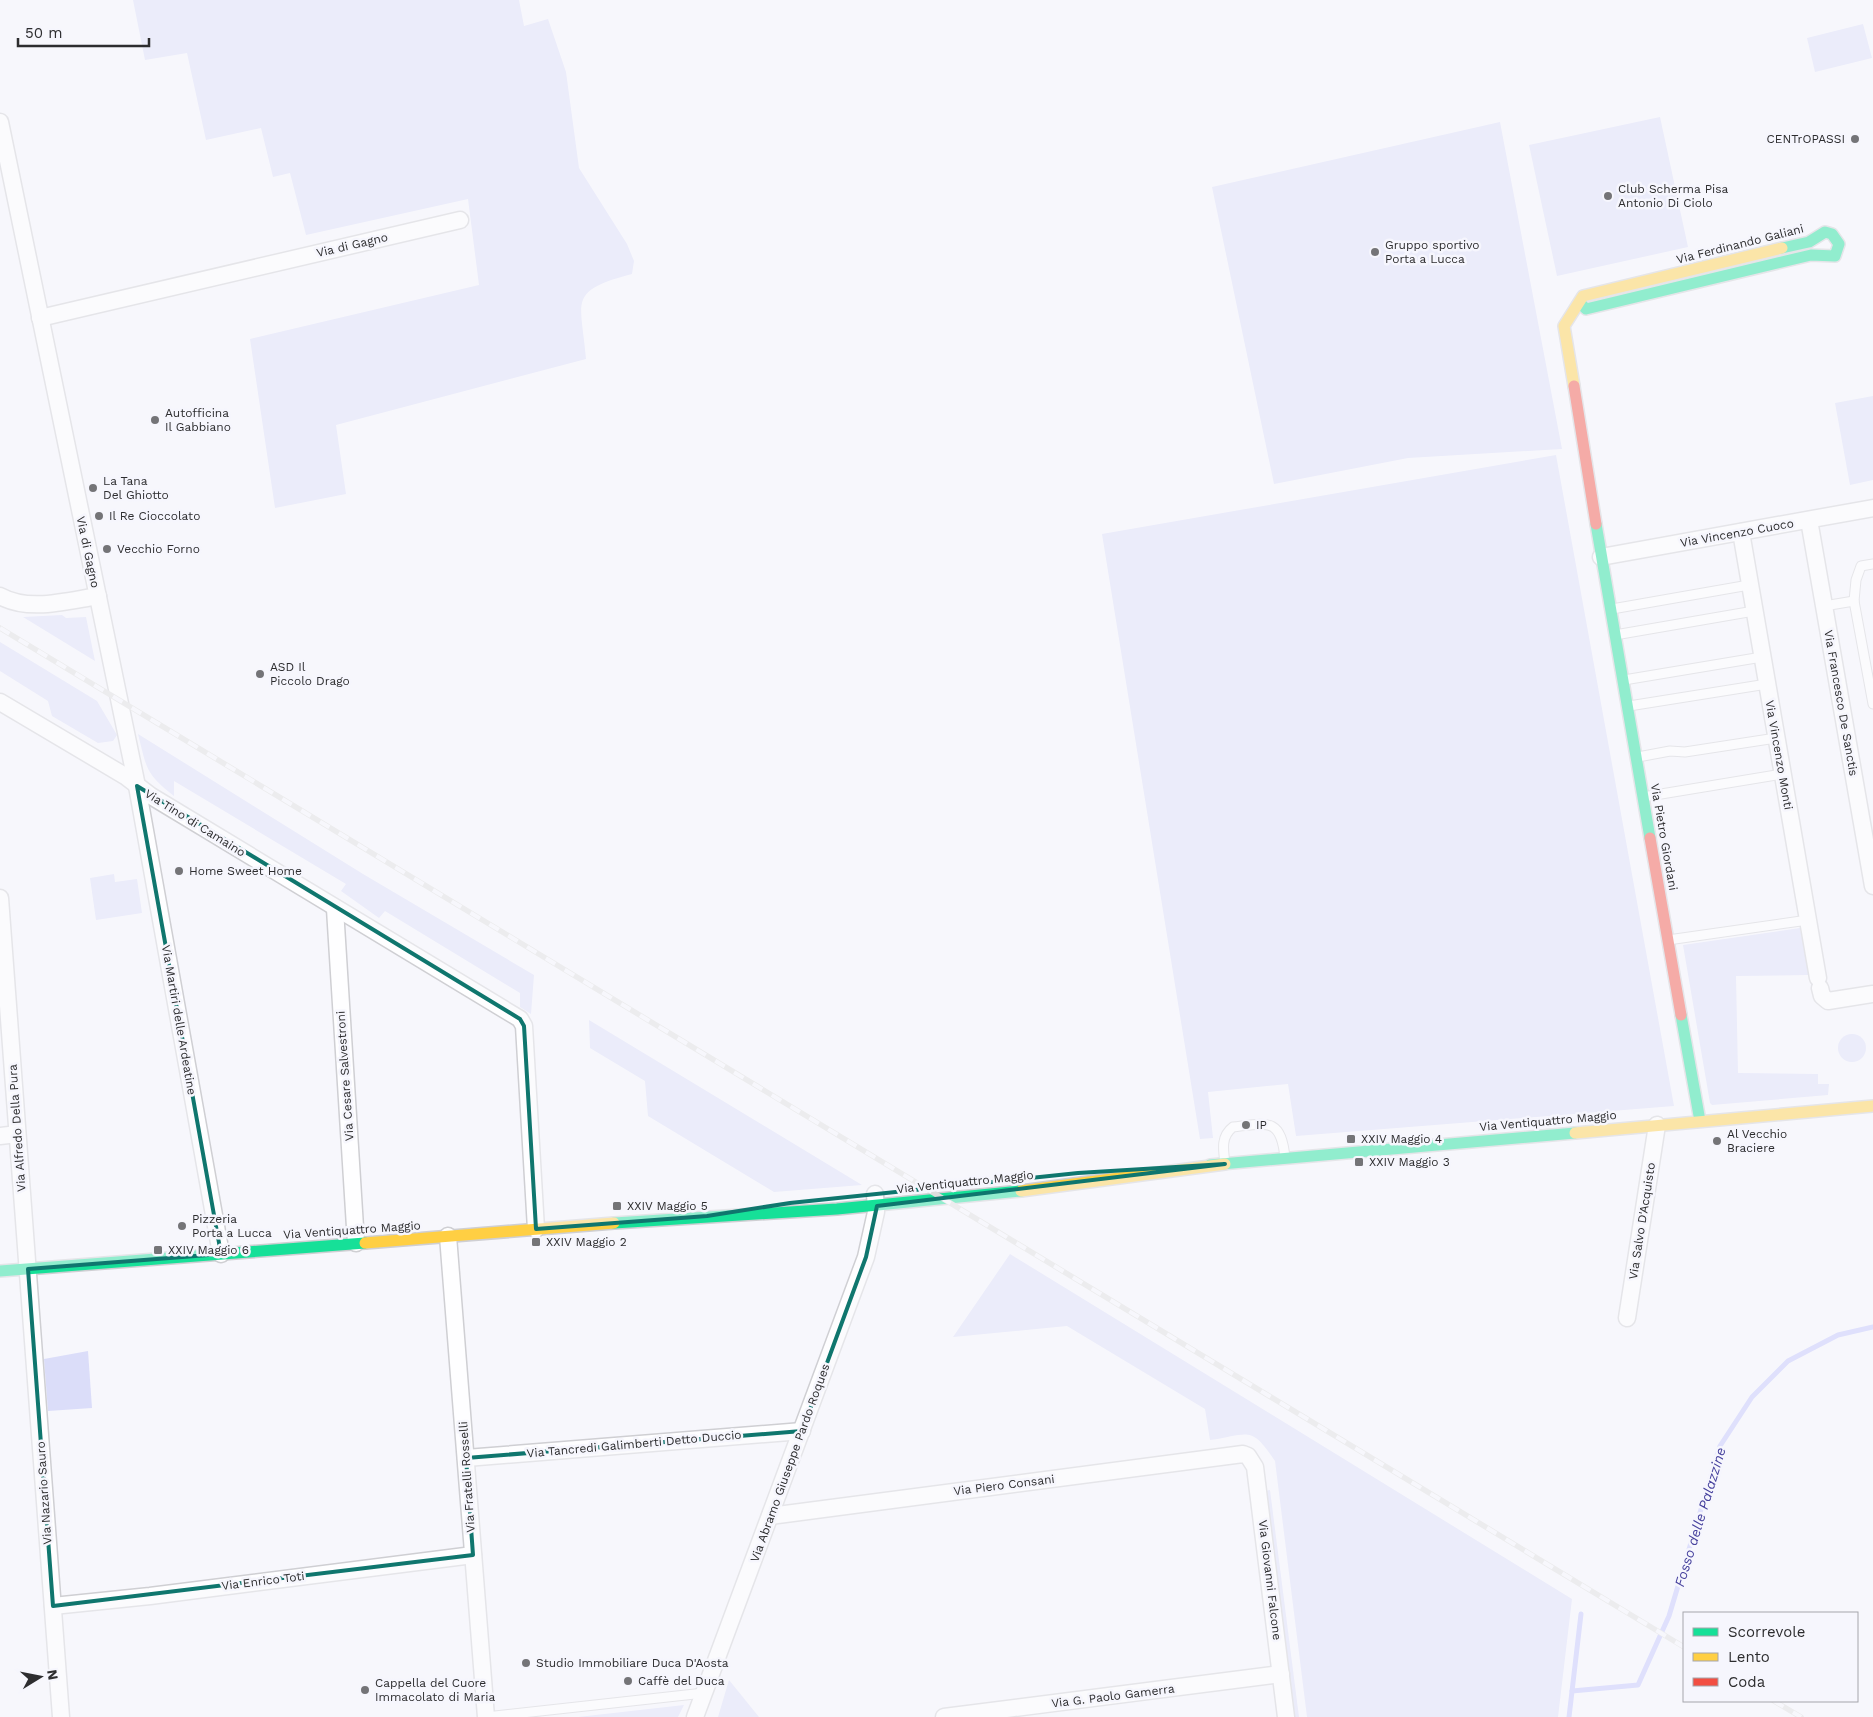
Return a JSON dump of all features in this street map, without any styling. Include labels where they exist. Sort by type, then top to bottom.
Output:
[{"type":"street","name":"Via di Gagno","points":[[0,122],[136,786]]},
{"type":"street","name":"Via di Gagno","points":[[40,318],[460,220]]},
{"type":"street","name":"Via Ferdinando Galiani","points":[[1581,304],[1586,309],[1811,255],[1832,257],[1838,251],[1839,243],[1832,234],[1821,233],[1802,244],[1583,296],[1581,304],[1566,319],[1564,330],[1601,557]]},
{"type":"street","name":"Via Vincenzo Cuoco","points":[[1601,557],[1873,508]]},
{"type":"street","name":"Via Francesco De Sanctis","points":[[1809,520],[1873,886]]},
{"type":"street","name":"Via Vincenzo Monti","points":[[1740,532],[1822,996],[1828,1001],[1873,994]]},
{"type":"street","name":"Via Pietro Giordani","points":[[1601,557],[1700,1121]]},
{"type":"street","points":[[0,596],[10,601],[28,605],[98,596]]},
{"type":"street","name":"Via Tino di Camaino","points":[[0,702],[125,776],[136,786],[335,909],[520,1018],[524,1026],[536,1229]]},
{"type":"street","name":"Via Martiri delle Ardeatine","points":[[136,786],[221,1254]]},
{"type":"street","name":"Via Alfredo Della Pura","points":[[0,898],[28,1269]]},
{"type":"street","name":"Via Cesare Salvestroni","points":[[335,909],[356,1243]]},
{"type":"street","name":"Via Ventiquattro Maggio","points":[[1031,1178],[1225,1164],[1873,1106]]},
{"type":"street","name":"Via Salvo D'Acquisto","points":[[1627,1318],[1657,1125]]},
{"type":"street","points":[[0,1136],[17,1134]]},
{"type":"street","name":"Via Ventiquattro Maggio","points":[[0,1271],[706,1216],[790,1214],[875,1200],[1079,1183],[1225,1164]]},
{"type":"street","name":"Via Ventiquattro Maggio","points":[[875,1200],[910,1190]]},
{"type":"street","name":"Via Abramo Giuseppe Pardo Roques","points":[[695,1717],[866,1257],[874,1228],[875,1200]]},
{"type":"street","name":"Via Fratelli Rosselli","points":[[448,1236],[486,1717]]},
{"type":"street","name":"Via Nazario Sauro","points":[[28,1269],[61,1717]]},
{"type":"street","name":"Via Tancredi Galimberti Detto Duccio","points":[[466,1458],[802,1431]]},
{"type":"street","name":"Via Piero Consani","points":[[770,1516],[1237,1455]]},
{"type":"street","name":"Via Giovanni Falcone","points":[[1237,1455],[1248,1456],[1256,1467],[1286,1717]]},
{"type":"street","name":"Via Enrico Toti","points":[[53,1606],[150,1596],[473,1555]]},
{"type":"street","name":"Via G. Paolo Gamerra","points":[[944,1717],[1281,1674]]},
{"type":"lane","points":[[1873,564],[1861,566],[1856,580],[1854,601],[1870,671],[1873,704]]},
{"type":"lane","points":[[1610,610],[1749,585]]},
{"type":"lane","points":[[1824,606],[1854,601]]},
{"type":"lane","points":[[1615,635],[1754,611]]},
{"type":"lane","points":[[1623,680],[1762,657]]},
{"type":"lane","points":[[1627,706],[1767,684]]},
{"type":"lane","points":[[1636,757],[1670,751],[1685,752],[1776,738]]},
{"type":"lane","points":[[1643,797],[1782,774]]},
{"type":"lane","points":[[1668,940],[1808,920]]},
{"type":"lane","points":[[1225,1164],[1224,1140],[1229,1130],[1233,1127],[1264,1123],[1274,1127],[1282,1138],[1285,1158]]},
{"type":"lane","points":[[486,1717],[704,1693]]},
{"type":"highlighted area","points":[[137,786],[520,1019],[524,1026],[536,1229],[707,1216],[790,1203],[1078,1173],[1225,1164],[877,1206],[866,1257],[802,1431],[466,1458],[473,1555],[53,1606],[28,1269],[221,1254]]},
{"type":"shaded area","points":[[133,0],[519,0],[524,26],[548,19],[566,72],[579,168],[627,244],[634,261],[632,274],[597,286],[588,293],[583,301],[581,311],[586,359],[336,425],[346,494],[275,508],[250,339],[479,285],[468,199],[306,235],[290,173],[273,177],[261,128],[206,140],[187,53],[145,60]]},
{"type":"shaded area","points":[[1863,24],[1872,58],[1815,72],[1807,38]]},
{"type":"shaded area","name":"Club Scherma Pisa Antonio Di Ciolo","points":[[1660,117],[1688,247],[1557,276],[1529,145]]},
{"type":"shaded area","name":"Gruppo sportivo Porta a Lucca","points":[[1500,122],[1562,449],[1408,458],[1274,484],[1212,187]]},
{"type":"shaded area","points":[[1873,396],[1873,480],[1850,485],[1835,403]]},
{"type":"shaded area","points":[[1556,455],[1674,1106],[1296,1136],[1288,1084],[1208,1092],[1213,1138],[1200,1139],[1102,534]]},
{"type":"shaded area","points":[[62,615],[66,618],[86,617],[95,661],[23,617]]},
{"type":"shaded area","points":[[0,642],[97,701],[117,735],[113,741],[98,743],[52,716],[48,701],[0,671]]},
{"type":"shaded area","points":[[138,734],[363,874],[534,975],[531,1014],[520,1007],[520,993],[385,911],[379,918],[341,891],[346,884],[174,781],[174,796],[157,782],[148,770]]},
{"type":"shaded area","points":[[114,874],[115,882],[137,879],[142,913],[96,920],[90,878]]},
{"type":"shaded area","points":[[1800,928],[1809,975],[1736,976],[1738,1073],[1818,1074],[1818,1084],[1829,1084],[1828,1095],[1712,1105],[1710,1103],[1683,945]]},
{"type":"shaded area","points":[[589,1020],[862,1185],[774,1192],[648,1116],[645,1081],[590,1048]]},
{"type":"shaded area","points":[[1852,1034],[1862,1038],[1866,1048],[1862,1058],[1852,1062],[1842,1058],[1838,1048],[1842,1038]]},
{"type":"shaded area","points":[[1010,1254],[1572,1599],[1558,1717],[1307,1717],[1275,1461],[1260,1442],[1248,1435],[1210,1440],[1205,1409],[1067,1326],[953,1337]]},
{"type":"shaded area","points":[[88,1351],[92,1408],[48,1411],[44,1359]]},
{"type":"shaded area","points":[[1270,1490],[1299,1717],[1293,1717],[1265,1491]]},
{"type":"shaded area","points":[[729,1680],[759,1717],[718,1717]]},
{"type":"shaded area","points":[[684,1705],[678,1717],[578,1717]]},
{"type":"waterway","name":"Fosso delle Palazzine","points":[[1572,1691],[1638,1685],[1669,1616],[1720,1446],[1752,1397],[1788,1361],[1838,1335],[1873,1327]]},
{"type":"waterway","points":[[1569,1717],[1581,1614]]},
{"type":"railway","points":[[0,628],[1683,1646]]},
{"type":"railway","points":[[1776,1702],[1801,1717]]},
{"type":"traffic: fast","points":[[1581,304],[1586,309],[1811,255],[1835,256],[1839,244],[1832,234],[1825,232],[1809,242],[1782,248]]},
{"type":"traffic: fast","points":[[1596,524],[1650,838]]},
{"type":"traffic: fast","points":[[1681,1015],[1700,1121]]},
{"type":"traffic: fast","points":[[1210,1165],[1575,1133]]},
{"type":"traffic: fast","points":[[614,1223],[837,1209],[1021,1191]]},
{"type":"traffic: fast","points":[[0,1271],[365,1243]]},
{"type":"traffic: slow","points":[[1574,386],[1564,326],[1583,296],[1782,248]]},
{"type":"traffic: slow","points":[[1575,1133],[1873,1106]]},
{"type":"traffic: slow","points":[[1021,1191],[1225,1164]]},
{"type":"traffic: slow","points":[[365,1243],[614,1223]]},
{"type":"traffic: jam","points":[[1574,386],[1596,524]]},
{"type":"traffic: jam","points":[[1650,838],[1681,1015]]},
{"type":"place","name":"CENTrOPASSI","points":[[1855,139]]},
{"type":"place","name":"Club Scherma Pisa Antonio Di Ciolo","points":[[1608,196]]},
{"type":"place","name":"Gruppo sportivo Porta a Lucca","points":[[1375,252]]},
{"type":"place","name":"Autofficina Il Gabbiano","points":[[155,420]]},
{"type":"place","name":"La Tana Del Ghiotto","points":[[93,488]]},
{"type":"place","name":"Il Re Cioccolato","points":[[99,516]]},
{"type":"place","name":"Vecchio Forno","points":[[107,549]]},
{"type":"place","name":"ASD Il Piccolo Drago","points":[[260,674]]},
{"type":"place","name":"Home Sweet Home","points":[[179,871]]},
{"type":"place","name":"IP","points":[[1246,1125]]},
{"type":"place","name":"XXIV Maggio 4","points":[[1351,1139]]},
{"type":"place","name":"Al Vecchio Braciere","points":[[1717,1141]]},
{"type":"place","name":"XXIV Maggio 3","points":[[1359,1162]]},
{"type":"place","name":"XXIV Maggio 5","points":[[617,1206]]},
{"type":"place","name":"Pizzeria Porta a Lucca","points":[[182,1226]]},
{"type":"place","name":"XXIV Maggio 2","points":[[536,1242]]},
{"type":"place","name":"XXIV Maggio 6","points":[[158,1250]]},
{"type":"place","name":"Studio Immobiliare Duca D'Aosta","points":[[526,1663]]},
{"type":"place","name":"Caffè del Duca","points":[[628,1681]]},
{"type":"place","name":"Cappella del Cuore Immacolato di Maria","points":[[365,1690]]}]
